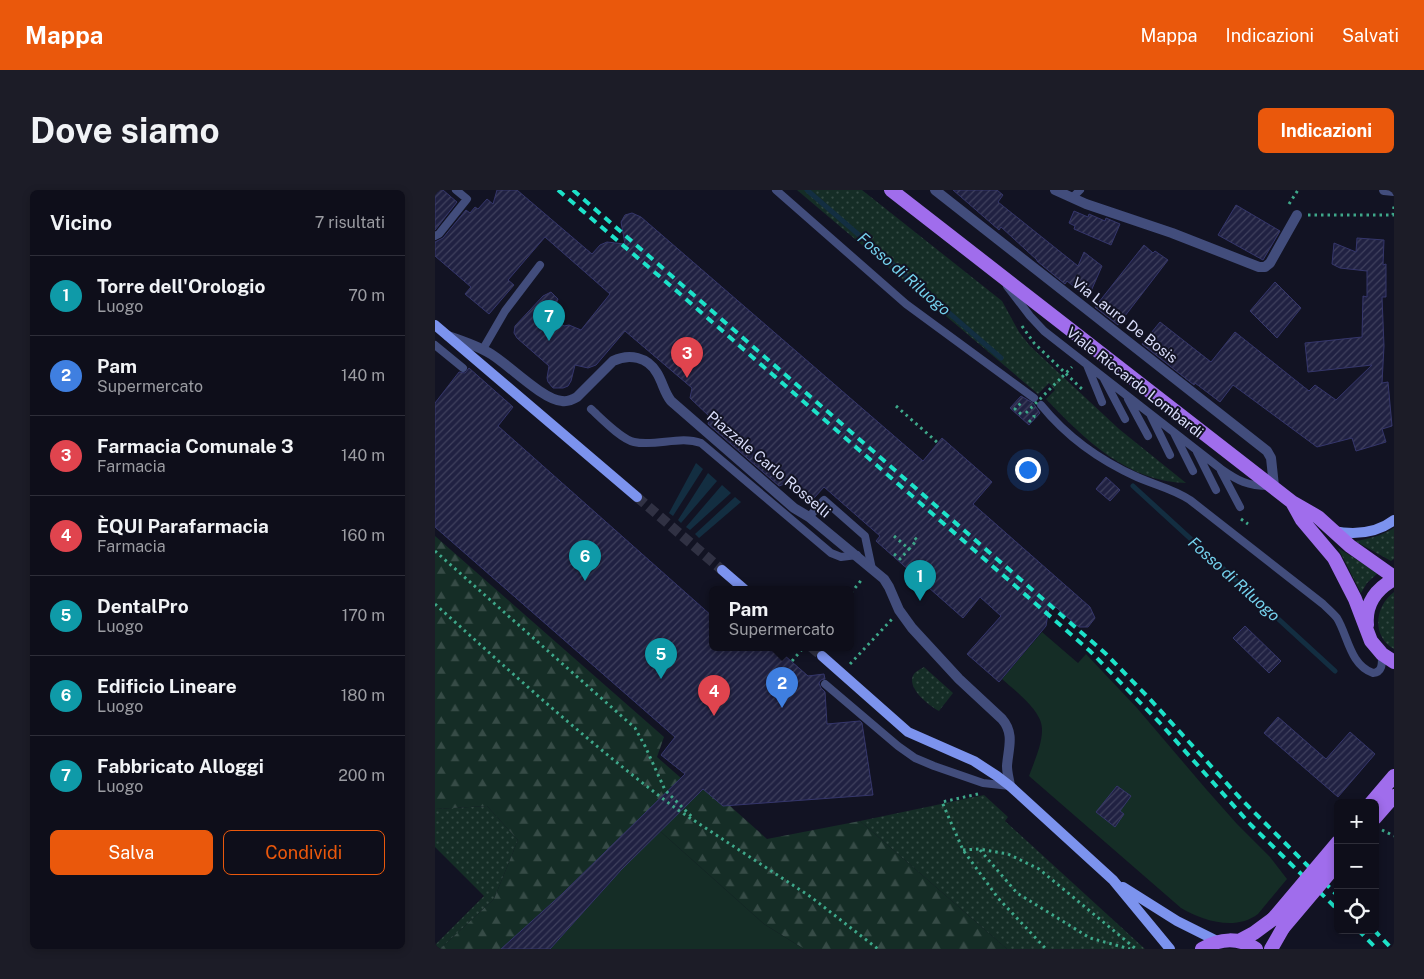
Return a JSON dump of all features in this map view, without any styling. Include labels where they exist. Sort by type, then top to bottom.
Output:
[{"type":"main road","name":"Viale Riccardo Lombardi","points":[[891,190],[1293,502],[1313,513],[1333,532],[1394,578],[1375,594],[1369,606],[1367,618],[1368,631]]},
{"type":"main road","points":[[435,325],[637,497]]},
{"type":"main road","name":"Viale Riccardo Lombardi","points":[[1293,502],[1299,515],[1334,558],[1355,599],[1371,641],[1382,654],[1394,662]]},
{"type":"main road","points":[[1333,532],[1346,534],[1365,533],[1394,520]]},
{"type":"main road","points":[[722,570],[741,586]]},
{"type":"main road","points":[[1382,654],[1394,672]]},
{"type":"main road","points":[[822,656],[908,732],[974,761],[1010,786],[1113,880],[1170,949]]},
{"type":"main road","points":[[1374,799],[1394,776]]},
{"type":"main road","points":[[1379,821],[1394,796]]},
{"type":"main road","points":[[1271,949],[1278,923],[1337,844]]},
{"type":"main road","points":[[1239,941],[1278,923],[1334,867]]},
{"type":"main road","points":[[1113,880],[1177,921],[1217,941],[1239,941],[1256,949]]},
{"type":"main road","points":[[1202,949],[1217,941]]},
{"type":"street","name":"Via Lauro De Bosis","points":[[935,190],[1267,450],[1271,458],[1274,486]]},
{"type":"street","points":[[1055,190],[1259,267],[1270,264],[1297,215]]},
{"type":"street","points":[[1384,190],[1394,191]]},
{"type":"street","name":"Piazzale Carlo Rosselli","points":[[447,335],[483,349],[544,394],[561,401],[569,401],[577,397],[613,361],[620,357],[629,356],[650,364],[658,375],[671,401],[794,508],[809,517],[857,555],[887,583],[901,615],[949,669],[1008,727],[1010,738],[1007,764],[1010,786]]},
{"type":"lane","points":[[435,236],[467,199],[456,190]]},
{"type":"lane","points":[[776,190],[907,304],[1034,398]]},
{"type":"lane","points":[[1072,198],[1080,190]]},
{"type":"lane","points":[[483,349],[505,311],[540,265]]},
{"type":"lane","name":"Viale Riccardo Lombardi","points":[[997,272],[1036,324],[1196,450],[1221,469],[1247,484],[1274,486]]},
{"type":"lane","points":[[435,345],[463,368]]},
{"type":"lane","points":[[1086,364],[1102,402]]},
{"type":"lane","points":[[1103,377],[1125,419]]},
{"type":"lane","points":[[1126,395],[1148,436]]},
{"type":"lane","points":[[1041,405],[1077,443],[1127,472],[1191,500],[1323,604],[1337,619],[1353,655],[1365,669],[1374,674],[1380,670],[1382,654]]},
{"type":"lane","points":[[591,409],[632,442],[693,441],[701,443],[831,553],[841,557],[857,555]]},
{"type":"lane","points":[[1150,414],[1170,455]]},
{"type":"lane","points":[[1173,432],[1193,471]]},
{"type":"lane","points":[[1196,450],[1216,490]]},
{"type":"lane","points":[[1221,469],[1239,508]]},
{"type":"lane","points":[[809,517],[823,500],[865,536],[872,569]]},
{"type":"lane","points":[[825,684],[898,746],[915,758],[983,783],[1010,786]]},
{"type":"path","points":[[1297,215],[1393,216],[1394,206]]},
{"type":"path","points":[[1026,413],[1075,363]]},
{"type":"path","points":[[896,406],[939,443]]},
{"type":"path","points":[[894,554],[900,559],[917,540],[912,535]]},
{"type":"path","points":[[894,536],[909,549]]},
{"type":"path","points":[[435,551],[635,728],[665,790],[700,825]]},
{"type":"path","points":[[854,590],[872,569]]},
{"type":"path","points":[[435,604],[598,747],[658,795],[700,825],[811,897],[878,949]]},
{"type":"path","points":[[849,666],[890,619],[901,615]]},
{"type":"path","points":[[792,661],[801,651]]},
{"type":"path","points":[[978,794],[943,802],[963,850],[998,898],[1046,949]]},
{"type":"path","points":[[1379,824],[1383,830],[1394,836]]},
{"type":"path","points":[[963,850],[979,849],[1009,854],[1039,869],[1136,949]]},
{"type":"path","points":[[979,849],[1017,893],[1090,938],[1130,949]]},
{"type":"green space","points":[[797,190],[862,190],[1002,301],[1019,332],[1030,346],[1119,429],[1186,483],[1165,481],[1145,475],[1126,467],[1109,456],[1076,429],[1046,399],[1055,390],[1049,383],[1038,394]]},
{"type":"green space","points":[[1394,528],[1394,559],[1391,561],[1355,541],[1385,533]]},
{"type":"green space","points":[[435,536],[664,737],[657,757],[681,778],[562,894],[501,949],[440,949],[494,899],[518,840],[487,806],[435,809]]},
{"type":"green space","points":[[1338,548],[1378,573],[1367,583],[1361,593]]},
{"type":"green space","points":[[1394,592],[1394,649],[1382,637],[1378,621],[1383,605]]},
{"type":"green space","points":[[1042,632],[1078,663],[1086,654],[1137,708],[1237,824],[1270,857],[1287,879],[1258,914],[1240,922],[1230,923],[1199,917],[1181,908],[1029,776],[1041,742],[1041,723],[1027,702],[1002,679]]},
{"type":"green space","points":[[924,667],[953,693],[939,711],[919,696],[913,685],[912,679],[914,674]]},
{"type":"green space","points":[[703,789],[729,805],[767,839],[860,821],[1007,949],[804,949],[764,924],[660,831]]},
{"type":"green space","points":[[984,795],[1008,817],[1005,821],[1145,949],[1007,949],[860,821]]},
{"type":"green space","points":[[487,806],[518,840],[494,899],[440,949],[435,945],[484,896],[435,847],[435,809]]},
{"type":"green space","points":[[660,831],[764,924],[804,949],[550,949],[621,870]]},
{"type":"water","points":[[696,463],[703,469],[673,516],[669,513]]},
{"type":"water","points":[[708,473],[717,481],[681,523],[678,520]]},
{"type":"water","points":[[722,485],[731,493],[690,530],[686,527]]},
{"type":"water","points":[[735,497],[741,502],[699,538],[695,534]]},
{"type":"building","points":[[435,190],[443,190],[457,202],[435,230]]},
{"type":"building","points":[[497,190],[517,190],[592,254],[600,245],[607,242],[625,244],[621,222],[625,215],[632,213],[641,217],[923,461],[942,438],[992,482],[973,504],[1090,607],[1095,618],[1088,627],[1079,627],[1050,602],[1046,626],[999,682],[967,654],[1001,616],[980,597],[963,618],[876,541],[880,536],[824,487],[810,500],[804,498],[787,483],[779,486],[708,424],[710,417],[690,398],[692,388],[625,331],[596,365],[588,368],[575,365],[568,386],[553,388],[547,378],[549,366],[517,338],[514,333],[515,326],[543,296],[551,292],[558,299],[551,315],[564,326],[569,325],[581,330],[610,294],[545,237],[508,280],[514,285],[489,314],[465,294],[471,287],[435,256],[435,242],[443,238],[466,210],[470,213],[475,207],[478,209],[487,199],[493,204]]},
{"type":"building","points":[[953,190],[997,190],[1003,195],[998,202],[1078,266],[1084,252],[1102,266],[1088,298],[1067,281],[1065,284],[1001,227],[999,230]]},
{"type":"building","points":[[1236,205],[1280,231],[1263,260],[1218,235]]},
{"type":"building","points":[[1074,211],[1088,217],[1089,214],[1105,221],[1106,218],[1120,224],[1111,245],[1074,229],[1075,226],[1069,223]]},
{"type":"building","points":[[1357,238],[1384,240],[1383,265],[1386,264],[1386,297],[1382,297],[1384,346],[1382,383],[1388,382],[1392,426],[1382,429],[1386,442],[1356,451],[1352,438],[1317,447],[1233,385],[1220,402],[1195,383],[1194,385],[1142,344],[1160,322],[1211,362],[1235,332],[1309,391],[1315,385],[1336,400],[1372,365],[1308,372],[1305,343],[1362,337],[1363,296],[1367,297],[1367,271],[1340,268],[1332,264],[1334,243],[1356,252]]},
{"type":"building","points":[[1144,245],[1153,253],[1155,251],[1168,260],[1118,325],[1095,307]]},
{"type":"building","points":[[1275,282],[1301,308],[1277,338],[1250,311]]},
{"type":"building","points":[[469,368],[513,407],[498,426],[709,613],[709,651],[780,651],[808,676],[824,674],[825,679],[819,683],[825,692],[827,724],[860,721],[862,723],[873,795],[723,806],[703,789],[621,870],[550,949],[501,949],[562,894],[685,774],[661,755],[675,737],[435,527],[435,403],[459,372],[465,373]]},
{"type":"building","points":[[1021,396],[1033,403],[1040,413],[1029,425],[1010,408]]},
{"type":"building","points":[[1106,477],[1120,490],[1110,501],[1096,489]]},
{"type":"building","points":[[1245,626],[1281,661],[1269,673],[1233,638]]},
{"type":"building","points":[[1278,717],[1326,759],[1350,732],[1375,754],[1338,797],[1264,733]]},
{"type":"building","points":[[1117,786],[1131,796],[1120,811],[1124,814],[1115,827],[1096,812]]},
{"type":"waterway","name":"Fosso di Riluogo","points":[[807,190],[1001,358]]},
{"type":"waterway","name":"Fosso di Riluogo","points":[[1133,486],[1335,671]]},
{"type":"tunnel","points":[[637,497],[722,570]]},
{"type":"tunnel","points":[[816,651],[822,656]]},
{"type":"railway","points":[[558,190],[1090,651],[1159,722],[1251,825],[1334,906]]},
{"type":"railway","points":[[573,190],[1105,653],[1241,799],[1334,892]]},
{"type":"railway","points":[[1362,934],[1377,949]]},
{"type":"railway","points":[[1378,934],[1392,949]]},
{"type":"place","name":"Fabbricato Alloggi","points":[[549,341]]},
{"type":"place","name":"Farmacia Comunale 3","points":[[687,378]]},
{"type":"place","name":"Edificio Lineare","points":[[585,581]]},
{"type":"place","name":"Torre dell'Orologio","points":[[920,601]]},
{"type":"place","name":"DentalPro","points":[[661,679]]},
{"type":"place","name":"Pam","points":[[782,708]]},
{"type":"place","name":"ÈQUI Parafarmacia","points":[[714,716]]}]
